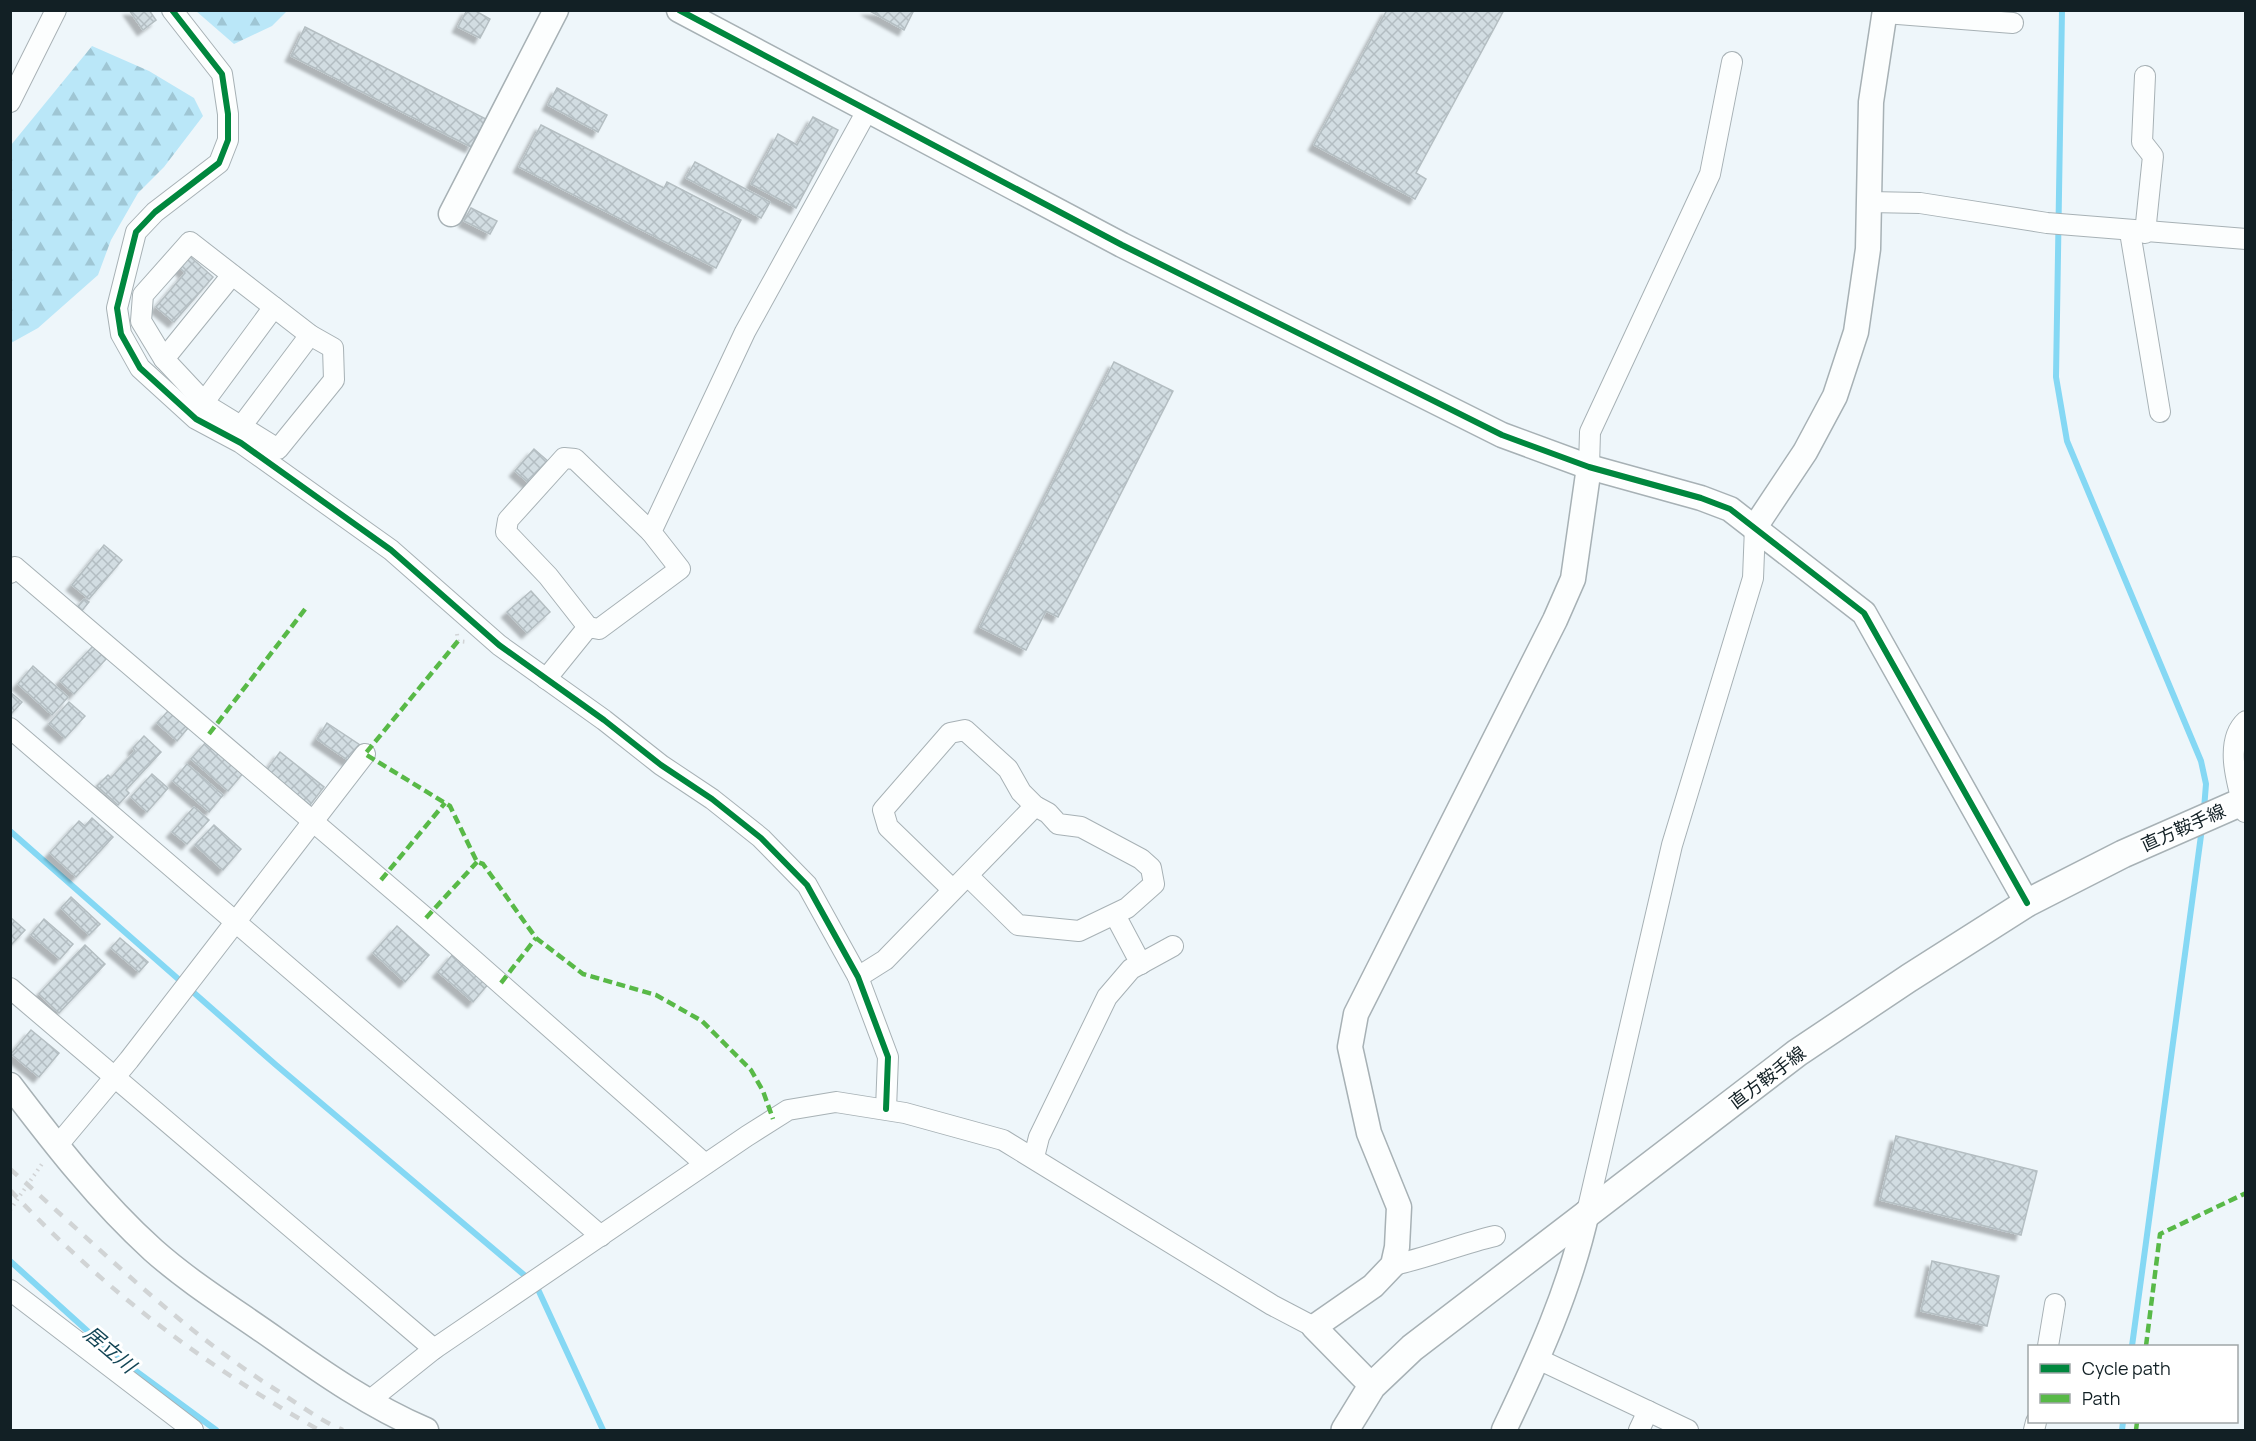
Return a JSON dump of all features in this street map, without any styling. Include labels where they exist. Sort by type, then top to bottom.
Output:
[{"type":"main road","name":"直方鞍手線","points":[[1345,1431],[1372,1386],[1412,1348],[1797,1053],[2027,903],[2123,854],[2244,804]]},
{"type":"street","points":[[10,102],[56,10]]},
{"type":"street","points":[[172,10],[222,74],[228,114],[228,140],[219,163],[155,212],[136,232],[117,308],[121,334],[140,368],[196,419],[237,432],[278,449],[334,380],[333,348],[310,335],[190,242],[143,295],[141,321],[164,360],[204,402],[237,432],[391,550],[499,645],[661,765],[712,799],[761,838],[807,885],[858,977],[888,1058],[886,1109]]},
{"type":"street","points":[[451,214],[556,10]]},
{"type":"street","points":[[679,10],[1122,244],[1291,328],[1399,386],[1502,435],[1589,467],[1701,498],[1730,509],[1864,613],[2027,903]]},
{"type":"street","points":[[1504,1431],[1538,1359],[1577,1259],[1672,845],[1753,578],[1755,527],[1805,452],[1835,396],[1856,332],[1868,249],[1871,102],[1885,12],[2013,23]]},
{"type":"street","points":[[1314,1327],[1373,1286],[1392,1265],[1397,1247],[1399,1207],[1369,1133],[1350,1047],[1356,1014],[1438,847],[1555,620],[1573,579],[1589,467],[1590,432],[1710,174],[1732,62]]},
{"type":"street","points":[[2145,76],[2142,142],[2153,156],[2138,232],[2160,412]]},
{"type":"street","points":[[651,532],[745,332],[868,109]]},
{"type":"street","points":[[1869,202],[1920,204],[2047,223],[2246,240]]},
{"type":"street","points":[[164,360],[232,275]]},
{"type":"street","points":[[204,402],[274,307]]},
{"type":"street","points":[[237,432],[310,335]]},
{"type":"street","points":[[564,458],[575,459],[651,532],[680,569],[598,629],[588,627],[548,576],[506,532],[508,520],[564,458]]},
{"type":"street","points":[[10,573],[15,567],[435,926],[705,1164]]},
{"type":"street","points":[[546,679],[588,627]]},
{"type":"street","points":[[2244,804],[2233,748],[2241,726],[2246,721]]},
{"type":"street","points":[[10,728],[601,1236]]},
{"type":"street","points":[[952,889],[888,827],[883,810],[950,733],[965,730],[1008,769],[1021,792],[1035,806],[1048,813],[1058,824],[1081,827],[1142,859],[1151,868],[1154,884],[1127,908],[1079,931],[1018,925],[968,876]]},
{"type":"street","points":[[57,1146],[113,1076],[129,1060],[311,821],[365,754]]},
{"type":"street","points":[[858,977],[885,960],[1035,806]]},
{"type":"street","points":[[1114,915],[1141,964]]},
{"type":"street","points":[[1034,1157],[1039,1137],[1107,997],[1131,969],[1173,946]]},
{"type":"street","points":[[10,988],[434,1349]]},
{"type":"street","points":[[10,1085],[57,1146],[114,1211],[154,1251],[322,1372],[369,1401],[426,1431]]},
{"type":"street","points":[[369,1401],[434,1349],[788,1110],[836,1102],[886,1109],[950,1123],[992,1137],[1034,1157],[1108,1206],[1272,1305],[1314,1327],[1372,1386]]},
{"type":"street","points":[[1392,1265],[1427,1258],[1459,1244],[1495,1236]]},
{"type":"street","points":[[10,1290],[193,1431]]},
{"type":"street","points":[[2048,1345],[2055,1304]]},
{"type":"street","points":[[1538,1359],[1688,1431]]},
{"type":"street","points":[[1639,1431],[1648,1411]]},
{"type":"path","points":[[10,1210],[37,1170],[57,1146]]},
{"type":"green space","points":[[196,11],[287,11],[272,26],[234,44]]},
{"type":"green space","points":[[92,46],[149,71],[194,98],[203,116],[164,167],[138,193],[111,240],[98,275],[38,328],[11,343],[11,145]]},
{"type":"building","points":[[129,10],[149,10],[156,20],[143,30]]},
{"type":"building","points":[[467,10],[474,10],[490,19],[480,38],[458,27]]},
{"type":"building","points":[[868,10],[914,10],[904,30]]},
{"type":"building","points":[[1387,10],[1504,10],[1416,173],[1426,179],[1415,199],[1314,145]]},
{"type":"building","points":[[305,27],[486,119],[471,147],[291,56]]},
{"type":"building","points":[[557,88],[607,115],[598,132],[548,105]]},
{"type":"building","points":[[813,117],[838,130],[796,208],[751,184],[778,134],[797,145]]},
{"type":"building","points":[[541,125],[664,188],[667,182],[741,220],[716,268],[519,167]]},
{"type":"building","points":[[695,162],[770,202],[761,218],[686,178]]},
{"type":"building","points":[[471,208],[497,221],[490,234],[464,221]]},
{"type":"building","points":[[186,253],[213,277],[174,322],[156,307],[185,273],[176,264]]},
{"type":"building","points":[[1114,362],[1173,391],[1058,617],[1046,611],[1026,650],[980,627]]},
{"type":"building","points":[[534,449],[549,462],[530,484],[515,471]]},
{"type":"building","points":[[104,545],[122,560],[89,599],[72,585]]},
{"type":"building","points":[[531,591],[550,612],[527,633],[507,612]]},
{"type":"building","points":[[84,599],[89,602],[80,613],[76,609]]},
{"type":"building","points":[[93,646],[106,659],[74,694],[60,681]]},
{"type":"building","points":[[33,666],[68,697],[52,715],[18,684]]},
{"type":"building","points":[[10,692],[22,702],[10,715]]},
{"type":"building","points":[[69,702],[85,716],[65,738],[49,724]]},
{"type":"building","points":[[168,711],[188,728],[177,741],[157,723]]},
{"type":"building","points":[[327,723],[360,745],[349,761],[317,739]]},
{"type":"building","points":[[144,736],[161,752],[126,790],[129,793],[118,805],[97,786],[108,775],[111,778],[135,751],[133,748]]},
{"type":"building","points":[[207,741],[244,772],[228,791],[191,759]]},
{"type":"building","points":[[280,752],[324,787],[310,805],[266,771]]},
{"type":"building","points":[[187,764],[223,795],[209,812],[173,781]]},
{"type":"building","points":[[152,774],[168,788],[147,812],[131,797]]},
{"type":"building","points":[[194,807],[209,820],[187,844],[172,832]]},
{"type":"building","points":[[92,818],[113,837],[76,877],[50,853],[79,821],[85,826]]},
{"type":"building","points":[[214,825],[241,849],[223,870],[195,845]]},
{"type":"building","points":[[71,897],[100,924],[89,935],[61,908]]},
{"type":"building","points":[[10,917],[25,930],[10,946]]},
{"type":"building","points":[[44,919],[73,944],[60,959],[31,935]]},
{"type":"building","points":[[397,926],[429,955],[405,982],[373,953]]},
{"type":"building","points":[[120,938],[148,962],[139,972],[111,948]]},
{"type":"building","points":[[85,945],[105,964],[59,1013],[39,994]]},
{"type":"building","points":[[454,953],[489,983],[473,1002],[438,972]]},
{"type":"building","points":[[31,1030],[59,1053],[39,1077],[11,1054]]},
{"type":"building","points":[[1896,1136],[2037,1171],[2021,1235],[1880,1200]]},
{"type":"building","points":[[1932,1261],[1999,1276],[1987,1326],[1921,1311]]},
{"type":"waterway","points":[[2062,10],[2056,377],[2067,441],[2201,761],[2206,784],[2204,809]]},
{"type":"waterway","points":[[2132,1345],[2202,828]]},
{"type":"waterway","points":[[10,831],[276,1065],[536,1285],[603,1430]]},
{"type":"waterway","name":"居立川","points":[[10,1261],[114,1355],[216,1430]]},
{"type":"waterway","points":[[2122,1430],[2123,1423]]},
{"type":"railway","points":[[10,1169],[174,1315],[244,1368],[304,1408],[343,1430]]},
{"type":"railway","points":[[10,1190],[81,1260],[156,1322],[234,1378],[319,1430]]},
{"type":"marked path","points":[[209,734],[306,608]]},
{"type":"marked path","points":[[458,641],[365,754],[450,806],[477,862],[483,864],[536,938],[583,974],[656,995],[702,1021],[751,1070],[763,1091],[773,1119]]},
{"type":"marked path","points":[[381,880],[445,803]]},
{"type":"marked path","points":[[426,918],[477,862]]},
{"type":"marked path","points":[[501,983],[536,938]]},
{"type":"marked path","points":[[2146,1345],[2160,1234],[2246,1193]]},
{"type":"marked path","points":[[2136,1430],[2137,1423]]},
{"type":"cycle path","points":[[172,10],[222,74],[228,114],[228,140],[219,163],[155,212],[136,232],[117,308],[121,334],[140,368],[196,419],[241,443],[391,550],[499,645],[604,720],[661,765],[712,799],[761,838],[807,885],[858,977],[888,1057],[886,1109]]},
{"type":"cycle path","points":[[679,10],[1122,245],[1502,435],[1589,467],[1701,498],[1730,509],[1864,613],[2027,903]]}]
